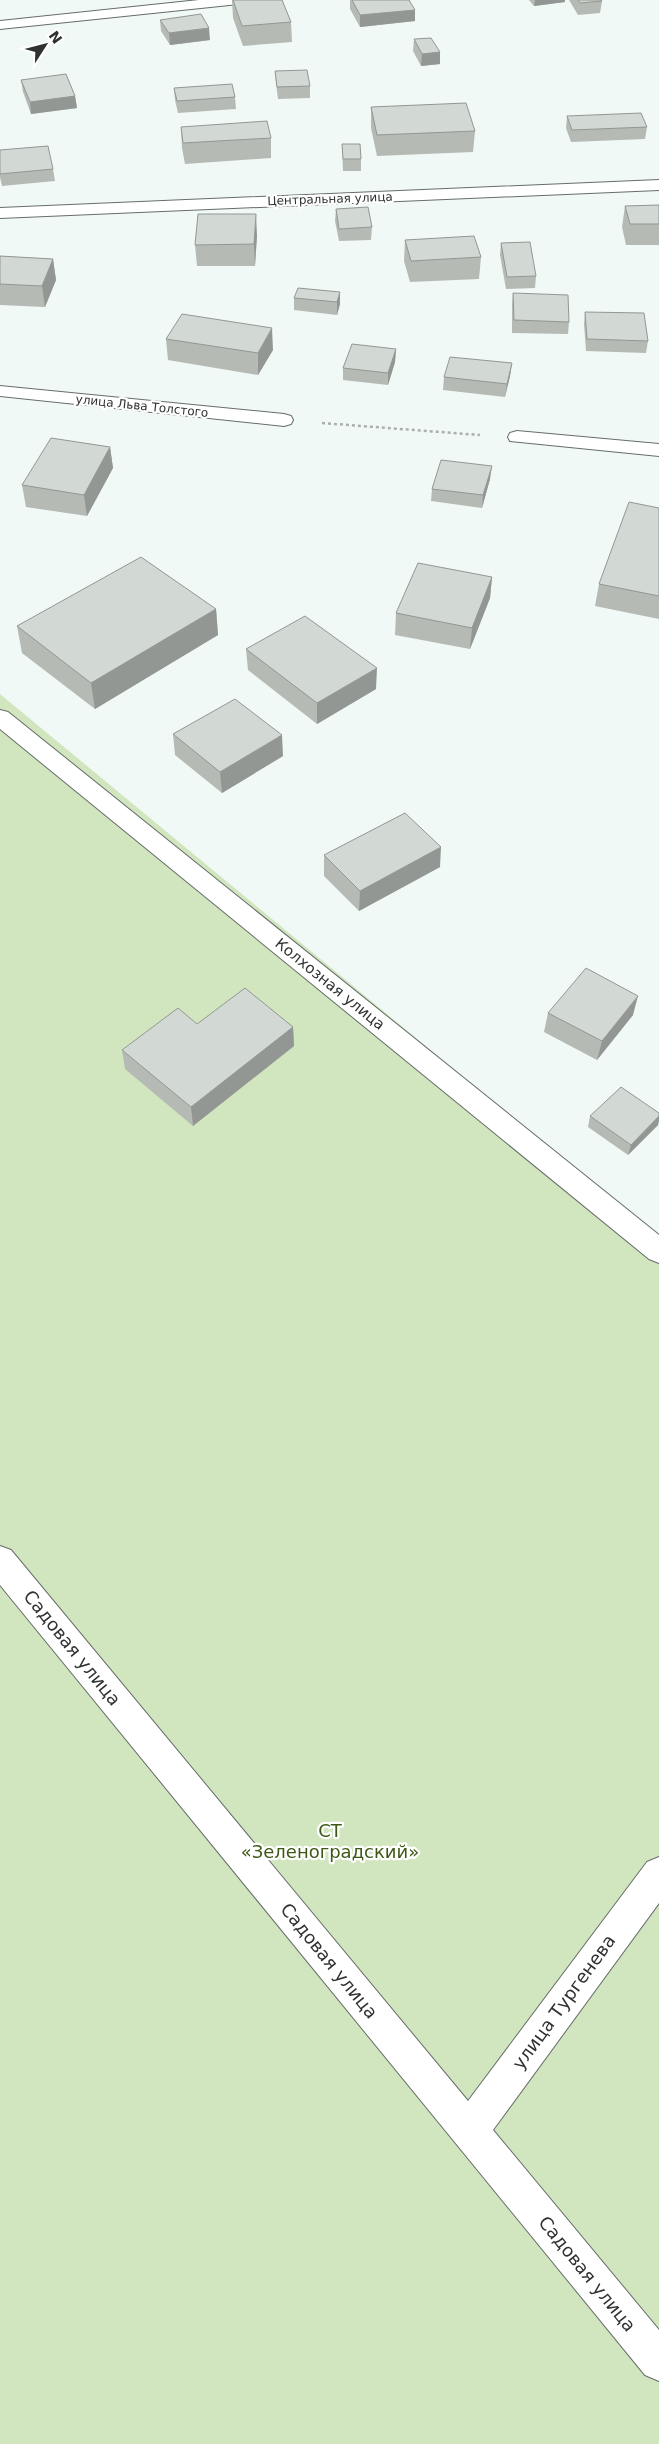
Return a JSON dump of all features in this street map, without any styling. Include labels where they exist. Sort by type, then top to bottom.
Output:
[{"type":"street","points":[[0,25],[239,0]]},
{"type":"street","name":"Центральная улица","points":[[0,213],[659,186]]},
{"type":"street","name":"улица Льва Толстого","points":[[0,391],[284,420]]},
{"type":"street","points":[[517,437],[659,450]]},
{"type":"street","name":"Колхозная улица","points":[[0,717],[659,1251]]},
{"type":"street","name":"Садовая улица","points":[[0,1561],[659,2361]]},
{"type":"street","name":"улица Тургенева","points":[[470,2131],[659,1874]]},
{"type":"path","points":[[284,420],[517,437]]},
{"type":"green space","name":"СТ «Зеленоградский»","points":[[0,694],[659,1239],[659,2444],[0,2444]]},
{"type":"building","points":[[233,0],[282,0],[291,22],[242,26]]},
{"type":"building","points":[[352,0],[409,0],[415,10],[360,15]]},
{"type":"building","points":[[578,0],[601,0],[602,1],[580,3]]},
{"type":"building","points":[[201,14],[209,28],[169,33],[160,20]]},
{"type":"building","points":[[431,38],[440,52],[422,54],[414,39]]},
{"type":"building","points":[[307,70],[310,86],[277,87],[275,71]]},
{"type":"building","points":[[66,74],[75,96],[30,102],[21,80]]},
{"type":"building","points":[[232,84],[235,97],[177,101],[174,88]]},
{"type":"building","points":[[466,103],[475,131],[377,135],[371,107]]},
{"type":"building","points":[[641,113],[647,127],[572,130],[567,116]]},
{"type":"building","points":[[267,121],[271,138],[183,143],[181,127]]},
{"type":"building","points":[[342,144],[360,144],[361,159],[343,159]]},
{"type":"building","points":[[48,146],[53,169],[0,174],[0,150]]},
{"type":"building","points":[[659,205],[659,224],[630,224],[625,206]]},
{"type":"building","points":[[368,207],[372,227],[339,229],[336,209]]},
{"type":"building","points":[[198,214],[256,214],[254,244],[195,245]]},
{"type":"building","points":[[474,236],[481,257],[411,261],[405,240]]},
{"type":"building","points":[[530,242],[536,276],[507,277],[501,243]]},
{"type":"building","points":[[0,256],[53,259],[42,286],[0,284]]},
{"type":"building","points":[[298,288],[340,292],[337,302],[294,298]]},
{"type":"building","points":[[513,293],[568,295],[569,322],[514,320]]},
{"type":"building","points":[[585,312],[644,313],[648,341],[587,339]]},
{"type":"building","points":[[182,314],[272,328],[258,353],[166,339]]},
{"type":"building","points":[[352,344],[396,349],[388,373],[343,368]]},
{"type":"building","points":[[450,357],[512,363],[507,384],[444,377]]},
{"type":"building","points":[[51,438],[110,447],[84,495],[22,485]]},
{"type":"building","points":[[441,460],[492,466],[483,495],[432,489]]},
{"type":"building","points":[[629,502],[659,508],[659,596],[599,584]]},
{"type":"building","points":[[141,557],[216,609],[91,683],[17,626]]},
{"type":"building","points":[[418,563],[492,577],[472,628],[396,613]]},
{"type":"building","points":[[305,616],[377,668],[317,703],[246,649]]},
{"type":"building","points":[[235,699],[282,735],[220,772],[173,734]]},
{"type":"building","points":[[405,813],[441,847],[360,891],[324,855]]},
{"type":"building","points":[[586,968],[638,996],[602,1041],[548,1013]]},
{"type":"building","points":[[245,988],[293,1027],[191,1107],[122,1050],[178,1008],[197,1024]]},
{"type":"building","points":[[621,1087],[659,1113],[659,1116],[631,1145],[590,1116]]}]
